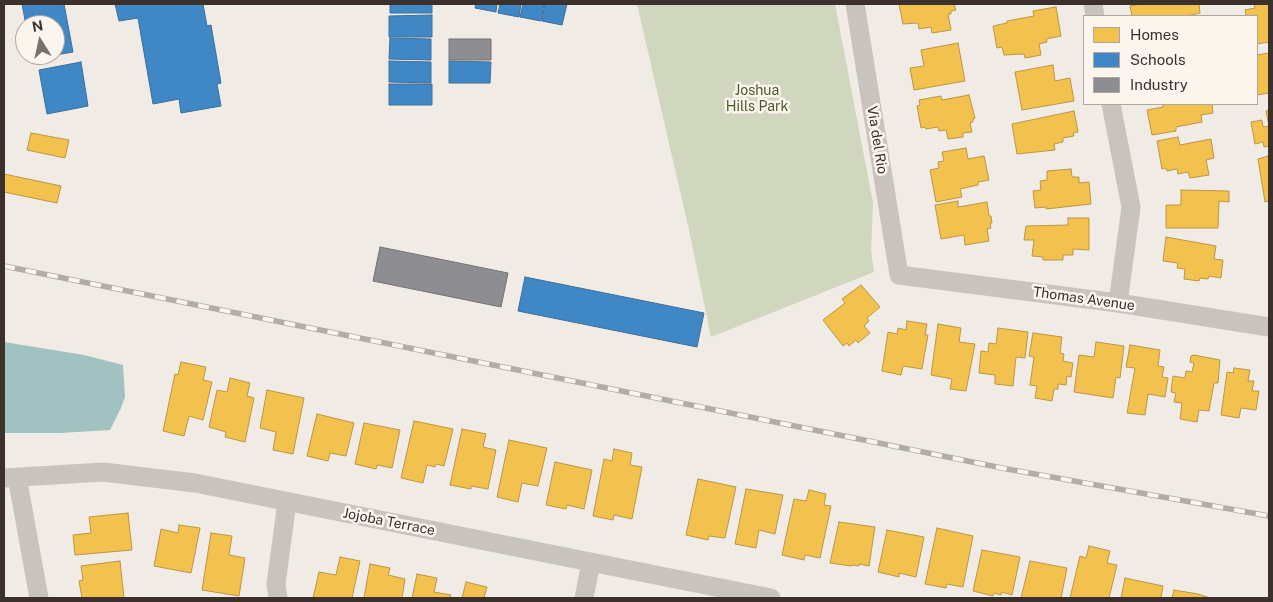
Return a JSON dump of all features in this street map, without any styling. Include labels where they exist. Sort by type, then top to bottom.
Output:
[{"type":"street","name":"Via del Rio","points":[[855,4],[899,275]]},
{"type":"street","points":[[1111,105],[1131,208],[1118,303]]},
{"type":"street","name":"Thomas Avenue","points":[[899,275],[1118,303],[1269,327]]},
{"type":"street","name":"Jojoba Terrace","points":[[10,478],[103,472],[195,483],[771,598]]},
{"type":"street","points":[[10,478],[39,598]]},
{"type":"street","points":[[278,598],[276,584],[287,502]]},
{"type":"street","points":[[584,598],[591,562]]},
{"type":"green space","name":"Joshua Hills Park","points":[[637,4],[835,4],[873,203],[871,250],[874,272],[711,337],[689,230]]},
{"type":"water","points":[[4,342],[84,355],[123,365],[125,397],[110,430],[60,433],[4,433]]},
{"type":"building: Homes","points":[[899,4],[954,4],[956,10],[948,14],[951,30],[932,33],[931,27],[919,29],[918,23],[903,24]]},
{"type":"building: Homes","points":[[1141,4],[1199,4],[1200,13],[1191,15],[1132,15],[1130,6]]},
{"type":"building: Homes","points":[[1254,4],[1269,4],[1269,42],[1258,44],[1258,15],[1246,15],[1245,10],[1255,8]]},
{"type":"building: Homes","points":[[1056,7],[1061,36],[1046,39],[1047,42],[1039,44],[1041,55],[1025,58],[1024,54],[1004,55],[1002,47],[997,48],[993,26],[1007,23],[1007,21],[1034,16],[1033,11]]},
{"type":"building: Homes","points":[[958,43],[965,81],[914,90],[910,68],[924,66],[921,50]]},
{"type":"building: Homes","points":[[1269,53],[1269,93],[1258,95],[1258,55]]},
{"type":"building: Homes","points":[[1053,65],[1055,81],[1070,78],[1074,101],[1022,110],[1015,72]]},
{"type":"building: Homes","points":[[969,95],[975,118],[970,123],[972,132],[963,133],[963,137],[948,139],[946,130],[939,131],[938,127],[921,128],[917,106],[920,105],[919,100],[941,96],[942,100]]},
{"type":"building: Homes","points":[[1163,105],[1212,105],[1213,113],[1201,115],[1202,122],[1176,127],[1176,131],[1152,135],[1147,110],[1163,107]]},
{"type":"building: Homes","points":[[1269,110],[1269,126],[1266,111]]},
{"type":"building: Homes","points":[[1074,111],[1078,132],[1073,133],[1074,136],[1063,138],[1063,142],[1054,144],[1055,150],[1017,154],[1012,124]]},
{"type":"building: Homes","points":[[1262,120],[1263,127],[1269,126],[1269,146],[1264,147],[1263,142],[1255,144],[1251,122]]},
{"type":"building: Homes","points":[[31,133],[69,140],[65,158],[27,150]]},
{"type":"building: Homes","points":[[1178,137],[1180,145],[1211,139],[1214,158],[1206,160],[1209,175],[1190,178],[1188,172],[1178,174],[1177,169],[1167,171],[1166,168],[1162,169],[1157,141]]},
{"type":"building: Homes","points":[[966,148],[968,159],[984,156],[989,180],[978,182],[978,185],[960,189],[962,197],[936,202],[930,170],[939,168],[938,162],[944,161],[942,152]]},
{"type":"building: Homes","points":[[1269,156],[1269,201],[1265,202],[1258,159]]},
{"type":"building: Homes","points":[[1071,169],[1072,177],[1079,177],[1079,183],[1089,182],[1091,204],[1046,209],[1046,207],[1035,208],[1033,191],[1041,190],[1040,181],[1047,180],[1047,171]]},
{"type":"building: Homes","points":[[4,174],[61,186],[57,203],[4,192]]},
{"type":"building: Homes","points":[[1181,190],[1229,191],[1229,202],[1219,201],[1218,228],[1166,228],[1166,205],[1181,205]]},
{"type":"building: Homes","points":[[958,201],[958,207],[987,202],[992,223],[990,223],[991,228],[987,229],[989,241],[965,245],[964,235],[941,239],[935,205]]},
{"type":"building: Homes","points":[[1068,218],[1089,218],[1089,250],[1073,249],[1073,255],[1063,255],[1063,260],[1043,260],[1043,257],[1032,256],[1034,240],[1024,240],[1026,226],[1068,225]]},
{"type":"building: Homes","points":[[1166,237],[1216,246],[1214,259],[1223,260],[1221,278],[1209,276],[1208,279],[1200,278],[1199,281],[1184,279],[1185,269],[1177,268],[1178,263],[1163,261]]},
{"type":"building: Homes","points":[[861,285],[880,307],[867,318],[869,321],[864,326],[870,333],[858,343],[856,340],[849,346],[847,343],[843,346],[823,320],[845,303],[842,299]]},
{"type":"building: Homes","points":[[907,321],[927,324],[925,335],[928,335],[922,369],[903,366],[901,375],[882,371],[888,332],[897,334],[898,328],[906,330]]},
{"type":"building: Homes","points":[[938,324],[961,328],[959,342],[975,344],[966,391],[950,389],[952,379],[931,375]]},
{"type":"building: Homes","points":[[998,328],[1028,332],[1025,358],[1016,357],[1013,386],[995,384],[995,375],[979,373],[981,351],[988,352],[989,343],[996,344]]},
{"type":"building: Homes","points":[[1033,333],[1062,337],[1060,353],[1064,354],[1063,361],[1073,363],[1071,377],[1067,376],[1066,385],[1058,384],[1058,389],[1054,389],[1052,401],[1035,398],[1037,386],[1030,385],[1034,357],[1029,356]]},
{"type":"building: Homes","points":[[1096,342],[1124,346],[1120,378],[1116,377],[1113,398],[1074,392],[1079,355],[1094,357]]},
{"type":"building: Homes","points":[[1130,345],[1160,350],[1158,366],[1164,367],[1162,377],[1168,378],[1165,397],[1148,394],[1145,415],[1127,413],[1135,368],[1126,367]]},
{"type":"building: Homes","points":[[1191,356],[1220,360],[1218,383],[1214,383],[1209,411],[1199,410],[1197,422],[1180,419],[1182,403],[1174,402],[1176,393],[1171,392],[1173,376],[1185,378],[1186,371],[1192,372],[1194,363],[1190,362]]},
{"type":"building: Homes","points":[[181,362],[206,367],[203,380],[212,382],[203,420],[189,416],[184,436],[163,431],[175,374],[178,375]]},
{"type":"building: Homes","points":[[1234,368],[1250,370],[1248,381],[1254,381],[1252,391],[1259,391],[1256,410],[1241,408],[1239,418],[1221,415],[1227,372],[1233,373]]},
{"type":"building: Homes","points":[[230,378],[250,383],[247,396],[254,398],[245,442],[225,437],[226,432],[209,427],[217,390],[227,392]]},
{"type":"building: Homes","points":[[267,390],[304,398],[293,454],[273,450],[276,432],[260,428]]},
{"type":"building: Homes","points":[[317,414],[354,423],[346,456],[330,453],[328,461],[307,456]]},
{"type":"building: Homes","points":[[414,421],[453,429],[444,466],[436,464],[435,467],[427,465],[423,483],[401,478]]},
{"type":"building: Homes","points":[[364,423],[400,430],[392,468],[377,465],[376,469],[355,464]]},
{"type":"building: Homes","points":[[462,429],[486,434],[483,447],[496,450],[488,489],[471,486],[471,489],[450,485]]},
{"type":"building: Homes","points":[[509,440],[547,448],[538,486],[522,483],[518,502],[497,497]]},
{"type":"building: Homes","points":[[614,449],[632,453],[630,465],[642,467],[632,519],[614,515],[613,520],[593,516],[604,459],[612,461]]},
{"type":"building: Homes","points":[[555,462],[592,470],[584,509],[567,505],[566,509],[546,505]]},
{"type":"building: Homes","points":[[698,479],[736,487],[725,538],[709,536],[708,540],[686,535]]},
{"type":"building: Homes","points":[[746,489],[783,495],[775,534],[759,530],[756,548],[735,544]]},
{"type":"building: Homes","points":[[809,490],[826,494],[824,505],[831,506],[820,558],[805,555],[804,560],[782,555],[794,499],[806,501]]},
{"type":"building: Homes","points":[[128,513],[132,550],[75,555],[73,535],[91,533],[89,517]]},
{"type":"building: Homes","points":[[839,522],[875,527],[869,566],[830,563]]},
{"type":"building: Homes","points":[[179,525],[200,528],[191,573],[154,566],[161,529],[178,533]]},
{"type":"building: Homes","points":[[937,528],[973,536],[963,587],[947,584],[946,588],[925,584]]},
{"type":"building: Homes","points":[[887,530],[924,537],[916,577],[899,573],[899,577],[878,572]]},
{"type":"building: Homes","points":[[211,533],[232,536],[229,555],[245,558],[239,596],[202,590]]},
{"type":"building: Homes","points":[[1089,546],[1110,551],[1107,563],[1117,565],[1109,598],[1070,598],[1080,556],[1086,558]]},
{"type":"building: Homes","points":[[982,550],[1020,557],[1012,595],[1002,592],[1001,595],[994,593],[993,596],[973,591]]},
{"type":"building: Homes","points":[[340,557],[360,561],[352,598],[313,598],[319,572],[336,575]]},
{"type":"building: Homes","points":[[120,561],[124,598],[82,598],[79,581],[83,580],[81,566]]},
{"type":"building: Homes","points":[[1030,561],[1067,568],[1061,598],[1021,598]]},
{"type":"building: Homes","points":[[370,564],[390,568],[388,575],[405,579],[402,598],[364,598]]},
{"type":"building: Homes","points":[[417,574],[437,578],[434,592],[451,595],[450,598],[412,598]]},
{"type":"building: Homes","points":[[1125,578],[1163,586],[1161,598],[1121,598]]},
{"type":"building: Homes","points":[[466,582],[487,587],[484,598],[462,598]]},
{"type":"building: Homes","points":[[1174,590],[1198,594],[1210,598],[1172,598]]},
{"type":"building: Schools","points":[[22,4],[64,4],[73,52],[65,53],[65,15],[24,15]]},
{"type":"building: Schools","points":[[115,4],[203,4],[207,26],[211,25],[221,83],[217,84],[221,106],[181,113],[179,99],[153,104],[138,18],[119,21]]},
{"type":"building: Schools","points":[[390,4],[432,4],[432,13],[390,13]]},
{"type":"building: Schools","points":[[476,4],[497,4],[496,12],[475,8]]},
{"type":"building: Schools","points":[[500,4],[521,4],[519,17],[498,13]]},
{"type":"building: Schools","points":[[523,4],[544,4],[541,21],[520,17]]},
{"type":"building: Schools","points":[[545,4],[567,4],[562,25],[542,21]]},
{"type":"building: Schools","points":[[432,15],[432,37],[389,37],[389,16]]},
{"type":"building: Schools","points":[[390,38],[431,39],[431,60],[389,59]]},
{"type":"building: Schools","points":[[389,61],[431,62],[431,83],[389,82]]},
{"type":"building: Schools","points":[[449,61],[491,62],[490,83],[449,83]]},
{"type":"building: Schools","points":[[81,62],[88,106],[47,114],[39,70]]},
{"type":"building: Schools","points":[[389,84],[432,84],[432,105],[389,105]]},
{"type":"building: Schools","points":[[525,277],[704,313],[697,347],[518,311]]},
{"type":"building: Industry","points":[[449,39],[491,39],[491,60],[449,60]]},
{"type":"building: Industry","points":[[380,247],[508,273],[501,307],[373,281]]},
{"type":"railway","points":[[4,266],[1007,469],[1269,516]]}]
